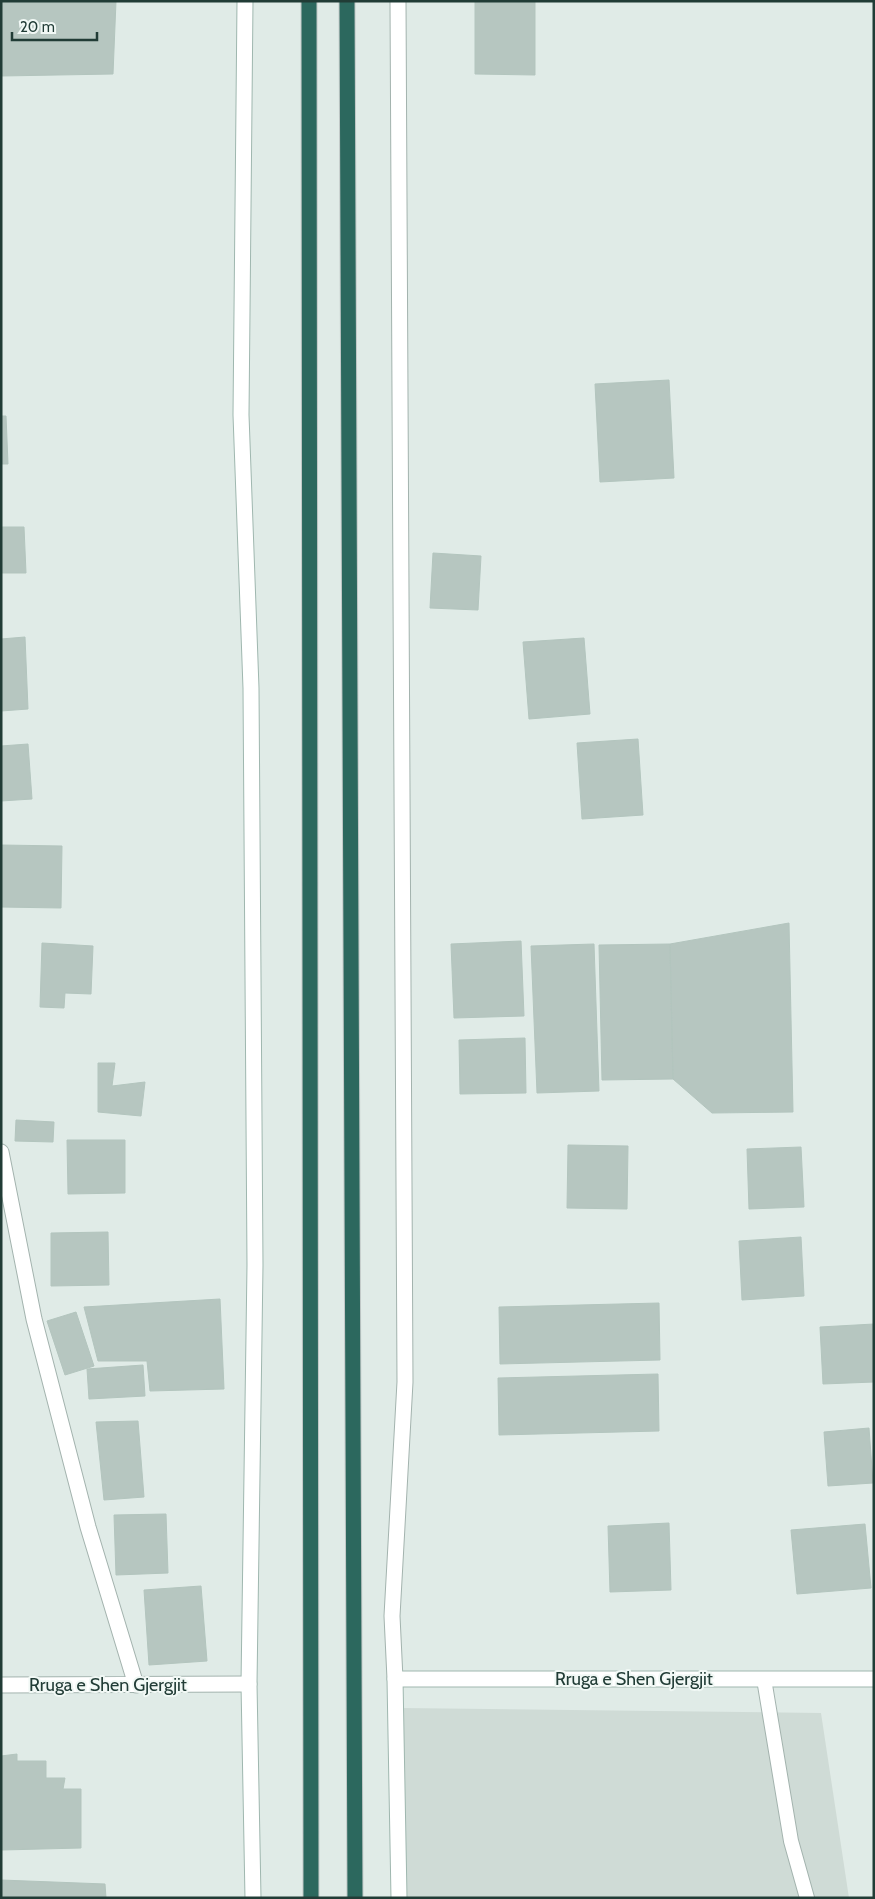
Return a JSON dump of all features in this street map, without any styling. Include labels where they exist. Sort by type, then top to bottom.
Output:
[{"type":"highway","points":[[309,1],[310,1898]]},
{"type":"highway","points":[[347,1],[355,1898]]},
{"type":"street","points":[[245,1],[241,415],[251,688],[255,1265],[249,1684],[253,1898]]},
{"type":"street","points":[[398,1],[405,1382],[392,1616],[399,1898]]},
{"type":"street","points":[[1,1152],[34,1319],[88,1527],[136,1685]]},
{"type":"street","name":"Rruga e Shen Gjergjit","points":[[395,1679],[874,1679]]},
{"type":"street","name":"Rruga e Shen Gjergjit","points":[[1,1685],[249,1684]]},
{"type":"lane","points":[[764,1679],[791,1841],[807,1898]]},
{"type":"shaded area","points":[[402,1708],[821,1713],[849,1898],[406,1898]]},
{"type":"building","points":[[1,1],[116,1],[113,74],[1,76]]},
{"type":"building","points":[[475,1],[535,1],[535,75],[475,74]]},
{"type":"building","points":[[669,380],[674,478],[600,482],[595,384]]},
{"type":"building","points":[[1,416],[6,416],[8,464],[1,464]]},
{"type":"building","points":[[1,527],[24,527],[26,573],[1,573]]},
{"type":"building","points":[[433,553],[481,556],[478,610],[430,608]]},
{"type":"building","points":[[25,637],[28,709],[1,711],[1,639]]},
{"type":"building","points":[[584,638],[590,714],[529,719],[523,642]]},
{"type":"building","points":[[638,739],[643,815],[582,819],[577,743]]},
{"type":"building","points":[[28,744],[32,799],[1,801],[1,746]]},
{"type":"building","points":[[1,845],[62,846],[61,908],[1,907]]},
{"type":"building","points":[[789,923],[793,1112],[712,1113],[673,1079],[670,944]]},
{"type":"building","points":[[521,941],[524,1016],[454,1018],[451,944]]},
{"type":"building","points":[[42,943],[93,946],[91,994],[65,993],[64,1008],[40,1007]]},
{"type":"building","points":[[594,944],[599,1091],[537,1093],[531,946]]},
{"type":"building","points":[[670,944],[673,1079],[602,1080],[599,945]]},
{"type":"building","points":[[525,1038],[526,1093],[460,1094],[459,1040]]},
{"type":"building","points":[[98,1063],[115,1063],[112,1086],[145,1082],[141,1116],[98,1112]]},
{"type":"building","points":[[16,1120],[54,1122],[53,1142],[15,1141]]},
{"type":"building","points":[[67,1140],[125,1140],[125,1193],[68,1194]]},
{"type":"building","points":[[568,1145],[628,1146],[627,1209],[567,1208]]},
{"type":"building","points":[[801,1147],[804,1207],[749,1209],[747,1149]]},
{"type":"building","points":[[108,1232],[109,1285],[51,1286],[51,1233]]},
{"type":"building","points":[[801,1237],[804,1296],[742,1300],[739,1241]]},
{"type":"building","points":[[220,1299],[224,1389],[150,1391],[147,1361],[98,1361],[84,1307]]},
{"type":"building","points":[[659,1303],[660,1360],[500,1364],[499,1307]]},
{"type":"building","points":[[76,1312],[94,1366],[65,1375],[47,1321]]},
{"type":"building","points":[[874,1324],[874,1382],[823,1384],[820,1327]]},
{"type":"building","points":[[143,1365],[145,1396],[89,1399],[87,1369]]},
{"type":"building","points":[[658,1374],[659,1431],[499,1435],[498,1378]]},
{"type":"building","points":[[138,1421],[144,1497],[104,1500],[96,1422]]},
{"type":"building","points":[[869,1428],[873,1483],[828,1486],[824,1432]]},
{"type":"building","points":[[166,1514],[168,1573],[116,1575],[114,1515]]},
{"type":"building","points":[[669,1523],[671,1590],[610,1592],[608,1526]]},
{"type":"building","points":[[865,1524],[871,1588],[797,1594],[791,1530]]},
{"type":"building","points":[[201,1586],[207,1661],[149,1665],[144,1590]]},
{"type":"building","points":[[17,1754],[17,1761],[46,1761],[46,1778],[65,1778],[63,1789],[81,1789],[81,1848],[2,1850],[1,1756]]},
{"type":"building","points":[[1,1880],[105,1884],[106,1898],[1,1898]]}]
